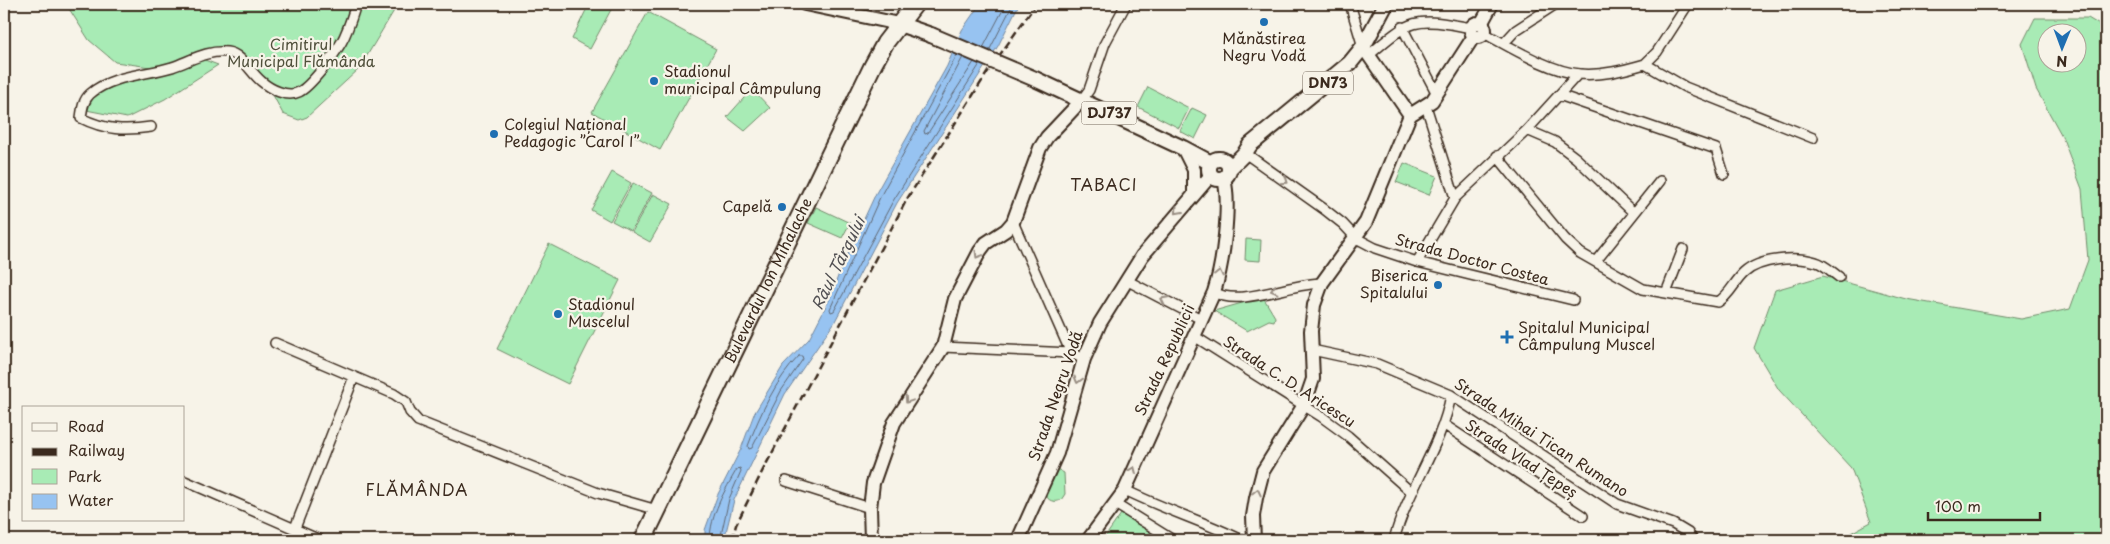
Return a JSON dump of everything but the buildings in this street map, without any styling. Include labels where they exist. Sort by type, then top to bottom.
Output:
[{"type":"highway","name":"Bulevardul Ion Mihalache","points":[[643,540],[852,107],[885,43],[915,4]]},
{"type":"main road","name":"DJ737","points":[[805,4],[899,24],[931,35],[1034,79],[1183,148]]},
{"type":"main road","name":"Strada Negru Vodă","points":[[1018,540],[1057,453],[1084,359],[1097,328],[1126,280],[1155,239],[1194,194],[1238,148],[1248,149],[1365,52],[1386,4]]},
{"type":"main road","points":[[1254,540],[1253,516],[1263,471],[1304,405],[1313,379],[1312,317],[1322,283],[1337,260],[1356,238],[1372,208],[1410,114],[1426,106],[1437,94],[1478,30],[1492,4]]},
{"type":"main road","points":[[1365,52],[1410,114]]},
{"type":"main road","points":[[871,540],[870,508],[873,483],[894,423],[943,347],[955,299],[980,251],[986,243],[1006,230],[1013,222],[1040,148],[1047,137],[1081,101]]},
{"type":"main road","points":[[1183,148],[1219,169]]},
{"type":"main road","points":[[1183,148],[1194,170],[1194,194]]},
{"type":"main road","name":"Strada Republicii","points":[[1088,540],[1124,490],[1214,292],[1222,260],[1227,197],[1219,169]]},
{"type":"street","points":[[151,127],[122,130],[97,126],[81,118],[83,104],[88,96],[112,82],[160,70],[205,54],[218,52],[236,55],[261,81],[280,92],[291,94],[300,92],[312,81],[341,43],[356,4]]},
{"type":"street","points":[[1081,101],[1089,90],[1104,43],[1126,4]]},
{"type":"street","points":[[1350,4],[1365,52],[1402,27],[1421,21],[1435,21],[1478,30],[1534,59],[1578,74],[1612,72],[1645,64],[1657,52],[1688,4]]},
{"type":"street","points":[[1504,43],[1516,30],[1556,4]]},
{"type":"street","points":[[1402,27],[1437,94]]},
{"type":"street","points":[[1645,64],[1685,87],[1813,138]]},
{"type":"street","points":[[1417,262],[1455,198],[1497,156],[1527,130],[1578,74]]},
{"type":"street","points":[[1559,95],[1716,149],[1724,174]]},
{"type":"street","points":[[1426,106],[1455,198]]},
{"type":"street","points":[[1527,130],[1555,142],[1576,158],[1634,213]]},
{"type":"street","name":"Strada Doctor Costea","points":[[1248,149],[1343,224],[1356,238],[1375,248],[1417,262],[1573,300]]},
{"type":"street","points":[[1497,156],[1565,239],[1580,253],[1643,289],[1718,302],[1724,298],[1744,273],[1760,265],[1779,260],[1818,262],[1839,277]]},
{"type":"street","points":[[1596,261],[1660,181]]},
{"type":"street","points":[[1013,222],[1071,353]]},
{"type":"street","points":[[1666,293],[1683,249]]},
{"type":"street","points":[[1126,280],[1201,319]]},
{"type":"street","points":[[1214,292],[1224,298],[1236,299],[1281,288],[1322,283]]},
{"type":"street","name":"Strada C. D. Aricescu","points":[[1194,336],[1304,405],[1348,436],[1411,492]]},
{"type":"street","points":[[275,342],[394,394],[406,402],[410,412],[418,421],[598,492],[657,510]]},
{"type":"street","points":[[943,347],[1071,353],[1084,359]]},
{"type":"street","name":"Strada Mihai Tican Rumano","points":[[1312,350],[1377,364],[1450,395],[1617,504],[1673,524],[1688,534],[1693,540]]},
{"type":"street","points":[[295,528],[354,378]]},
{"type":"street","points":[[1394,540],[1411,492],[1443,424],[1450,395]]},
{"type":"street","name":"Strada Vlad Țepeș","points":[[1443,424],[1583,516]]},
{"type":"street","points":[[185,481],[320,540]]},
{"type":"street","points":[[786,481],[870,508]]},
{"type":"street","points":[[1124,490],[1242,540]]},
{"type":"street","points":[[1115,504],[1173,540]]},
{"type":"green space","name":"Cimitirul Municipal Flămânda","points":[[66,4],[398,4],[359,69],[307,117],[299,120],[283,114],[273,95],[236,61],[237,53],[199,53],[157,68],[115,62],[89,40]]},
{"type":"green space","points":[[589,4],[614,4],[590,49],[572,39]]},
{"type":"green space","name":"Stadionul municipal Câmpulung","points":[[648,12],[716,49],[660,150],[592,112]]},
{"type":"green space","points":[[2035,18],[2088,18],[2106,29],[2106,540],[1838,540],[1871,522],[1851,468],[1779,390],[1754,348],[1775,290],[1823,276],[1906,299],[2021,319],[2070,309],[2088,260],[2082,189],[2062,136],[2036,89],[2022,44]]},
{"type":"green space","points":[[202,59],[218,65],[165,99],[127,118],[86,110],[96,94],[108,86]]},
{"type":"green space","points":[[1148,87],[1189,108],[1179,128],[1138,107]]},
{"type":"green space","points":[[752,89],[770,108],[745,131],[727,117]]},
{"type":"green space","points":[[1192,108],[1207,115],[1195,139],[1180,131]]},
{"type":"green space","points":[[1404,163],[1437,176],[1429,195],[1396,182]]},
{"type":"green space","points":[[612,172],[631,183],[610,221],[591,210]]},
{"type":"green space","points":[[633,183],[652,193],[631,231],[612,221]]},
{"type":"green space","points":[[653,194],[672,204],[650,242],[632,232]]},
{"type":"green space","points":[[816,207],[850,223],[842,238],[808,223]]},
{"type":"green space","points":[[1246,239],[1261,240],[1260,261],[1245,260]]},
{"type":"green space","name":"Stadionul Muscelul","points":[[549,244],[620,280],[568,384],[497,349]]},
{"type":"green space","points":[[1263,297],[1275,317],[1274,321],[1269,320],[1247,331],[1214,311]]},
{"type":"green space","points":[[1057,469],[1064,473],[1065,494],[1061,500],[1054,501],[1050,500],[1045,494],[1054,470]]},
{"type":"green space","points":[[1121,514],[1163,540],[1103,540]]},
{"type":"water","points":[[980,4],[1019,4],[998,46],[897,203],[834,323],[785,394],[734,500],[724,540],[705,540],[705,530],[718,494],[741,449],[754,414],[783,366],[809,339],[829,300],[840,271],[876,193],[947,66],[962,30]]},
{"type":"railway","points":[[732,540],[736,525],[762,472],[907,199],[989,70],[1036,4]]},
{"type":"place","name":"Mănăstirea Negru Vodă","points":[[1264,22]]},
{"type":"place","name":"Stadionul municipal Câmpulung","points":[[654,81]]},
{"type":"place","name":"Colegiul Național Pedagogic ”Carol I”","points":[[494,134]]},
{"type":"place","name":"Capelă","points":[[782,207]]},
{"type":"place","name":"Biserica Spitalului","points":[[1438,285]]},
{"type":"place","name":"Stadionul Muscelul","points":[[558,314]]},
{"type":"place","name":"Spitalul Municipal Câmpulung Muscel","points":[[1507,337]]},
{"type":"district","name":"TABACI","points":[[1104,185]]},
{"type":"district","name":"FLĂMÂNDA","points":[[417,490]]},
{"type":"water label","name":"Râul Târgului","points":[[838,263]]}]
